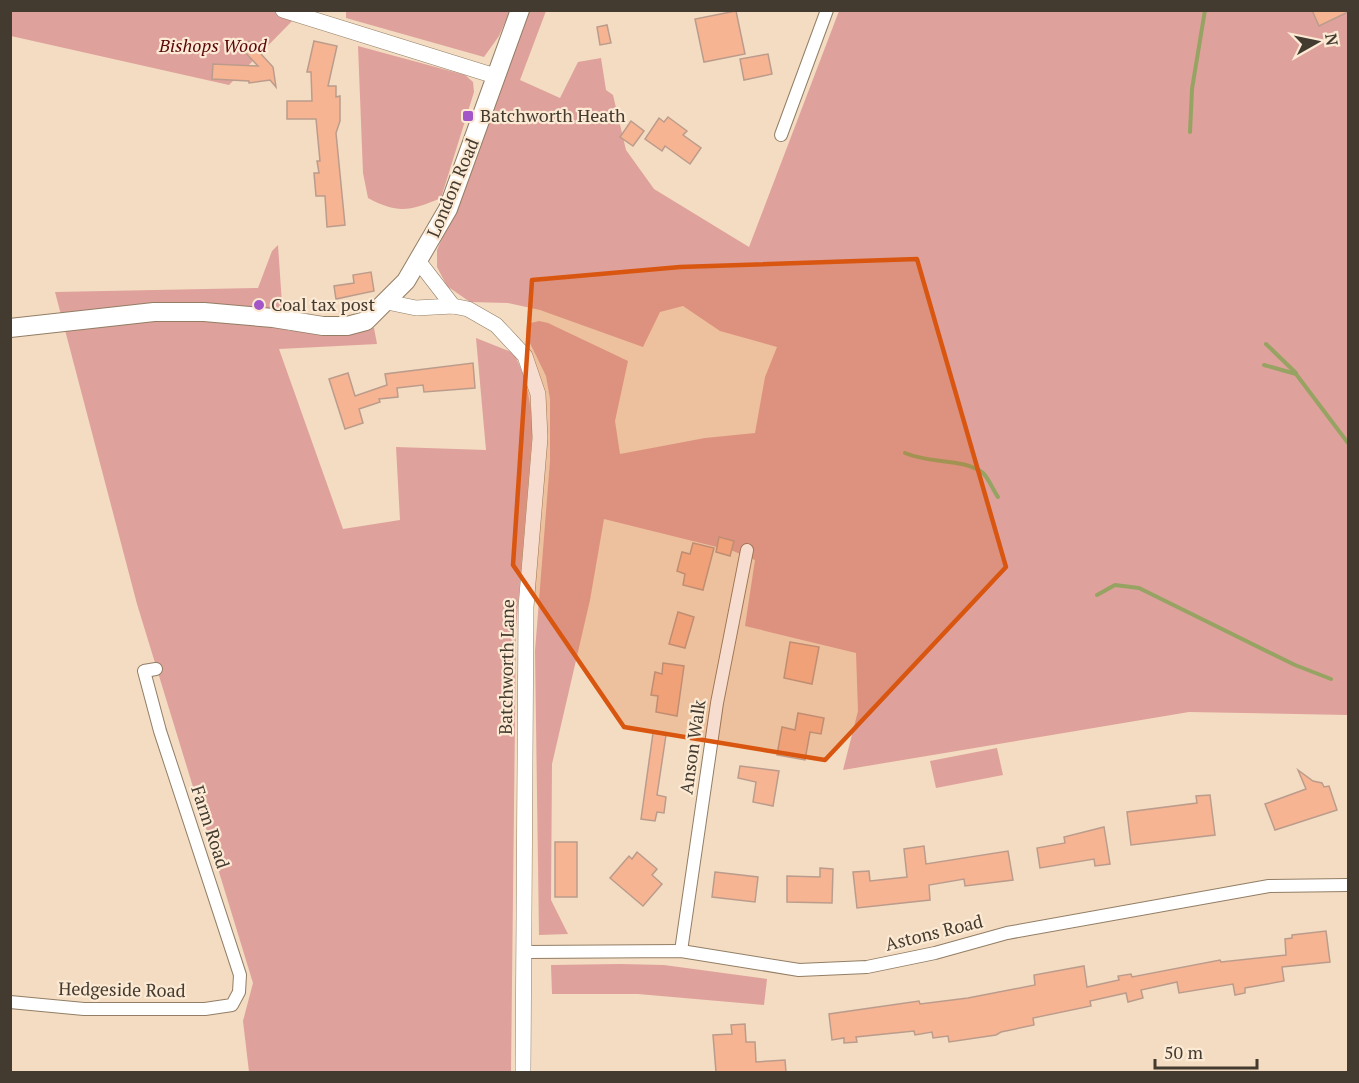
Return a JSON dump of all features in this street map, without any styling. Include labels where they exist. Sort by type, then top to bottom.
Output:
[{"type":"main road","name":"London Road","points":[[10,328],[154,312],[204,312],[273,318],[324,326],[347,326],[366,321],[387,302],[419,262],[448,209],[468,160],[495,76],[520,10]]},
{"type":"street","points":[[284,10],[495,76]]},
{"type":"street","points":[[781,135],[827,10]]},
{"type":"street","points":[[419,262],[453,306]]},
{"type":"street","name":"Batchworth Lane","points":[[387,302],[426,309],[453,306],[481,316],[508,335],[525,356],[538,394],[540,438],[526,607],[526,952],[523,1072]]},
{"type":"street","name":"Anson Walk","points":[[681,951],[717,703],[747,550]]},
{"type":"street","name":"Farm Road","points":[[156,669],[144,671],[240,975],[239,992],[232,1005]]},
{"type":"street","name":"Astons Road","points":[[526,952],[681,951],[799,970],[867,967],[935,953],[1006,933],[1269,886],[1348,885]]},
{"type":"street","name":"Hedgeside Road","points":[[10,1002],[84,1009],[205,1009],[232,1005]]},
{"type":"highlighted area","points":[[917,259],[1006,567],[825,760],[624,727],[513,565],[532,280],[680,267]]},
{"type":"green space","name":"Bishops Wood","points":[[11,11],[302,11],[229,85],[11,36]]},
{"type":"green space","points":[[340,11],[510,11],[499,36],[484,57],[346,18],[346,12]]},
{"type":"green space","points":[[528,11],[546,11],[520,80],[560,98],[578,62],[601,58],[606,90],[613,95],[626,150],[654,189],[749,247],[839,11],[1348,11],[1348,715],[1189,712],[843,770],[858,711],[856,653],[745,626],[755,560],[733,551],[604,519],[590,600],[552,764],[551,900],[568,934],[539,935],[535,651],[550,461],[550,399],[546,376],[526,335],[527,324],[539,321],[548,323],[628,361],[615,421],[620,454],[705,438],[755,433],[765,377],[777,347],[720,331],[683,306],[660,312],[643,347],[540,310],[508,303],[470,302],[447,286],[437,267],[437,250],[474,165],[490,112]]},
{"type":"green space","points":[[358,46],[465,75],[473,82],[474,92],[441,198],[421,206],[404,209],[388,207],[368,198],[363,173]]},
{"type":"green space","points":[[278,245],[282,304],[288,331],[374,328],[377,344],[279,349],[343,529],[400,520],[396,447],[486,450],[476,338],[514,353],[526,380],[533,424],[516,630],[511,1072],[249,1072],[243,1021],[253,983],[137,604],[55,292],[258,288],[272,251]]},
{"type":"green space","points":[[997,748],[1003,775],[936,788],[930,761]]},
{"type":"green space","points":[[551,965],[664,965],[767,979],[764,1005],[638,994],[552,994]]},
{"type":"building","points":[[1312,10],[1348,10],[1348,12],[1319,26]]},
{"type":"building","points":[[736,11],[745,54],[704,62],[695,19]]},
{"type":"building","points":[[607,25],[611,43],[600,45],[597,27]]},
{"type":"building","points":[[249,41],[273,67],[276,87],[270,80],[249,83],[249,81],[212,79],[213,64],[258,66],[241,48]]},
{"type":"building","points":[[314,41],[337,46],[328,86],[336,86],[336,97],[340,96],[340,121],[336,133],[345,225],[327,227],[325,196],[316,196],[314,173],[319,173],[317,161],[320,161],[316,119],[287,119],[287,101],[312,101],[311,72],[307,72]]},
{"type":"building","points":[[768,54],[772,74],[744,80],[740,59]]},
{"type":"building","points":[[668,117],[687,131],[683,135],[701,148],[690,164],[665,146],[662,151],[645,139],[659,118],[664,122]]},
{"type":"building","points":[[631,121],[644,131],[633,146],[620,137]]},
{"type":"building","points":[[371,272],[374,291],[336,299],[334,286],[354,283],[353,275]]},
{"type":"building","points":[[473,363],[475,388],[424,392],[423,385],[397,388],[398,397],[379,399],[380,402],[359,409],[363,423],[345,429],[329,379],[348,373],[355,396],[387,385],[385,374]]},
{"type":"building","points":[[719,537],[734,541],[730,556],[716,552]]},
{"type":"building","points":[[693,543],[714,548],[703,590],[683,585],[685,574],[677,571],[682,552],[690,554]]},
{"type":"building","points":[[678,612],[694,617],[685,648],[669,644]]},
{"type":"building","points":[[790,642],[819,647],[812,684],[784,678]]},
{"type":"building","points":[[663,663],[684,666],[677,716],[656,712],[658,696],[651,695],[655,672],[662,674]]},
{"type":"building","points":[[798,713],[824,718],[821,734],[810,732],[805,760],[777,755],[782,727],[795,730]]},
{"type":"building","points":[[653,733],[666,735],[657,795],[666,797],[664,813],[657,812],[655,821],[641,819]]},
{"type":"building","points":[[740,766],[779,771],[773,806],[753,802],[756,782],[738,778]]},
{"type":"building","points":[[1298,770],[1313,781],[1322,783],[1324,787],[1329,786],[1337,810],[1275,830],[1265,804],[1306,789]]},
{"type":"building","points":[[1210,795],[1215,835],[1131,845],[1127,812],[1197,803],[1196,796]]},
{"type":"building","points":[[1104,827],[1110,864],[1095,866],[1094,859],[1040,868],[1037,848],[1065,843],[1064,837]]},
{"type":"building","points":[[555,842],[577,842],[577,897],[555,897]]},
{"type":"building","points":[[924,846],[926,864],[1008,851],[1013,880],[965,886],[964,879],[929,885],[930,900],[857,908],[853,872],[869,871],[870,881],[907,877],[904,849]]},
{"type":"building","points":[[637,852],[657,869],[652,875],[662,884],[643,906],[610,878],[629,856],[632,859]]},
{"type":"building","points":[[820,868],[833,869],[832,903],[787,902],[787,876],[820,877]]},
{"type":"building","points":[[715,872],[758,877],[755,902],[712,897]]},
{"type":"building","points":[[1326,931],[1330,962],[1282,967],[1284,981],[1245,988],[1245,993],[1235,995],[1233,984],[1179,993],[1177,982],[1141,990],[1143,998],[1128,1002],[1126,993],[1090,1001],[1091,1006],[1033,1018],[1034,1025],[996,1035],[949,1042],[948,1036],[933,1038],[932,1032],[915,1035],[914,1031],[856,1037],[857,1042],[844,1043],[844,1038],[832,1040],[829,1014],[919,1001],[920,1004],[968,998],[1035,985],[1034,975],[1084,966],[1087,987],[1119,980],[1118,976],[1131,974],[1132,977],[1220,960],[1221,962],[1286,955],[1285,939],[1292,938],[1292,935]]},
{"type":"building","points":[[745,1024],[746,1042],[755,1042],[756,1062],[785,1060],[786,1072],[716,1072],[713,1035],[732,1034],[731,1025]]},
{"type":"waterway","points":[[1190,132],[1192,89],[1205,10]]},
{"type":"waterway","points":[[1266,344],[1296,373]]},
{"type":"waterway","points":[[1264,365],[1296,374],[1348,443]]},
{"type":"waterway","points":[[905,453],[975,468],[985,475],[998,497]]},
{"type":"waterway","points":[[1097,595],[1115,585],[1139,588],[1295,665],[1331,679]]},
{"type":"place","name":"Batchworth Heath","points":[[468,116]]},
{"type":"place","name":"Coal tax post","points":[[259,305]]}]
